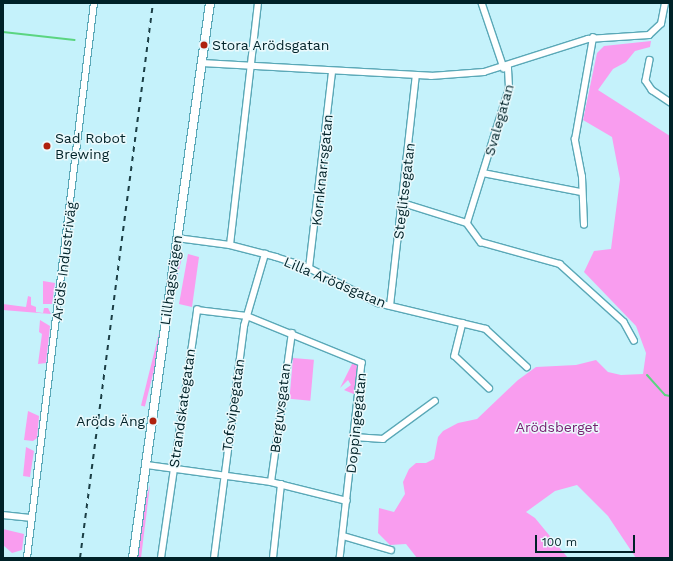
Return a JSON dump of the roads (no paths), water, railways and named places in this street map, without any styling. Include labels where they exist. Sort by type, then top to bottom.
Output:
[{"type":"street","name":"Aröds Industriväg","points":[[27,558],[94,3]]},
{"type":"street","name":"Lillhagsvägen","points":[[133,558],[210,3]]},
{"type":"street","points":[[230,245],[252,68],[258,3]]},
{"type":"street","name":"Svalegatan","points":[[467,223],[511,80],[482,3]]},
{"type":"street","points":[[202,63],[252,68],[416,76],[453,76],[506,68],[593,38],[649,35],[658,28],[665,6]]},
{"type":"street","points":[[584,225],[581,192],[582,178],[575,140],[593,38]]},
{"type":"street","points":[[650,60],[646,81],[652,90],[670,102]]},
{"type":"street","name":"Kornknarrsgatan","points":[[309,268],[332,72]]},
{"type":"street","name":"Steglitsegatan","points":[[390,306],[403,203],[416,76]]},
{"type":"street","name":"Svalegatan","points":[[483,173],[581,192]]},
{"type":"street","points":[[403,203],[467,223],[481,242],[560,264],[624,322],[634,340]]},
{"type":"street","name":"Lilla Arödsgatan","points":[[177,238],[230,245],[265,254],[309,268],[390,306],[463,323],[492,333],[527,367]]},
{"type":"street","name":"Tofsvipegatan","points":[[214,558],[247,316],[265,254]]},
{"type":"street","name":"Strandskategatan","points":[[161,558],[196,310],[247,316]]},
{"type":"street","name":"Doppingegatan","points":[[247,316],[292,333],[362,363],[340,558]]},
{"type":"street","points":[[463,323],[455,356],[489,388]]},
{"type":"street","name":"Berguvsgatan","points":[[271,482],[292,333]]},
{"type":"street","points":[[354,437],[386,438],[435,401]]},
{"type":"street","points":[[147,464],[271,482],[347,501]]},
{"type":"street","points":[[273,558],[281,484]]},
{"type":"street","points":[[3,515],[32,518]]},
{"type":"street","points":[[343,536],[391,550]]},
{"type":"waterway","points":[[3,32],[75,40]]},
{"type":"waterway","points":[[647,375],[665,395],[670,396]]},
{"type":"railway","points":[[80,558],[153,3]]},
{"type":"place","name":"Stora Arödsgatan","points":[[204,45]]},
{"type":"place","name":"Sad Robot Brewing","points":[[47,146]]},
{"type":"place","name":"Aröds Äng","points":[[153,421]]},
{"type":"park label","name":"Arödsberget","points":[[557,427]]}]
